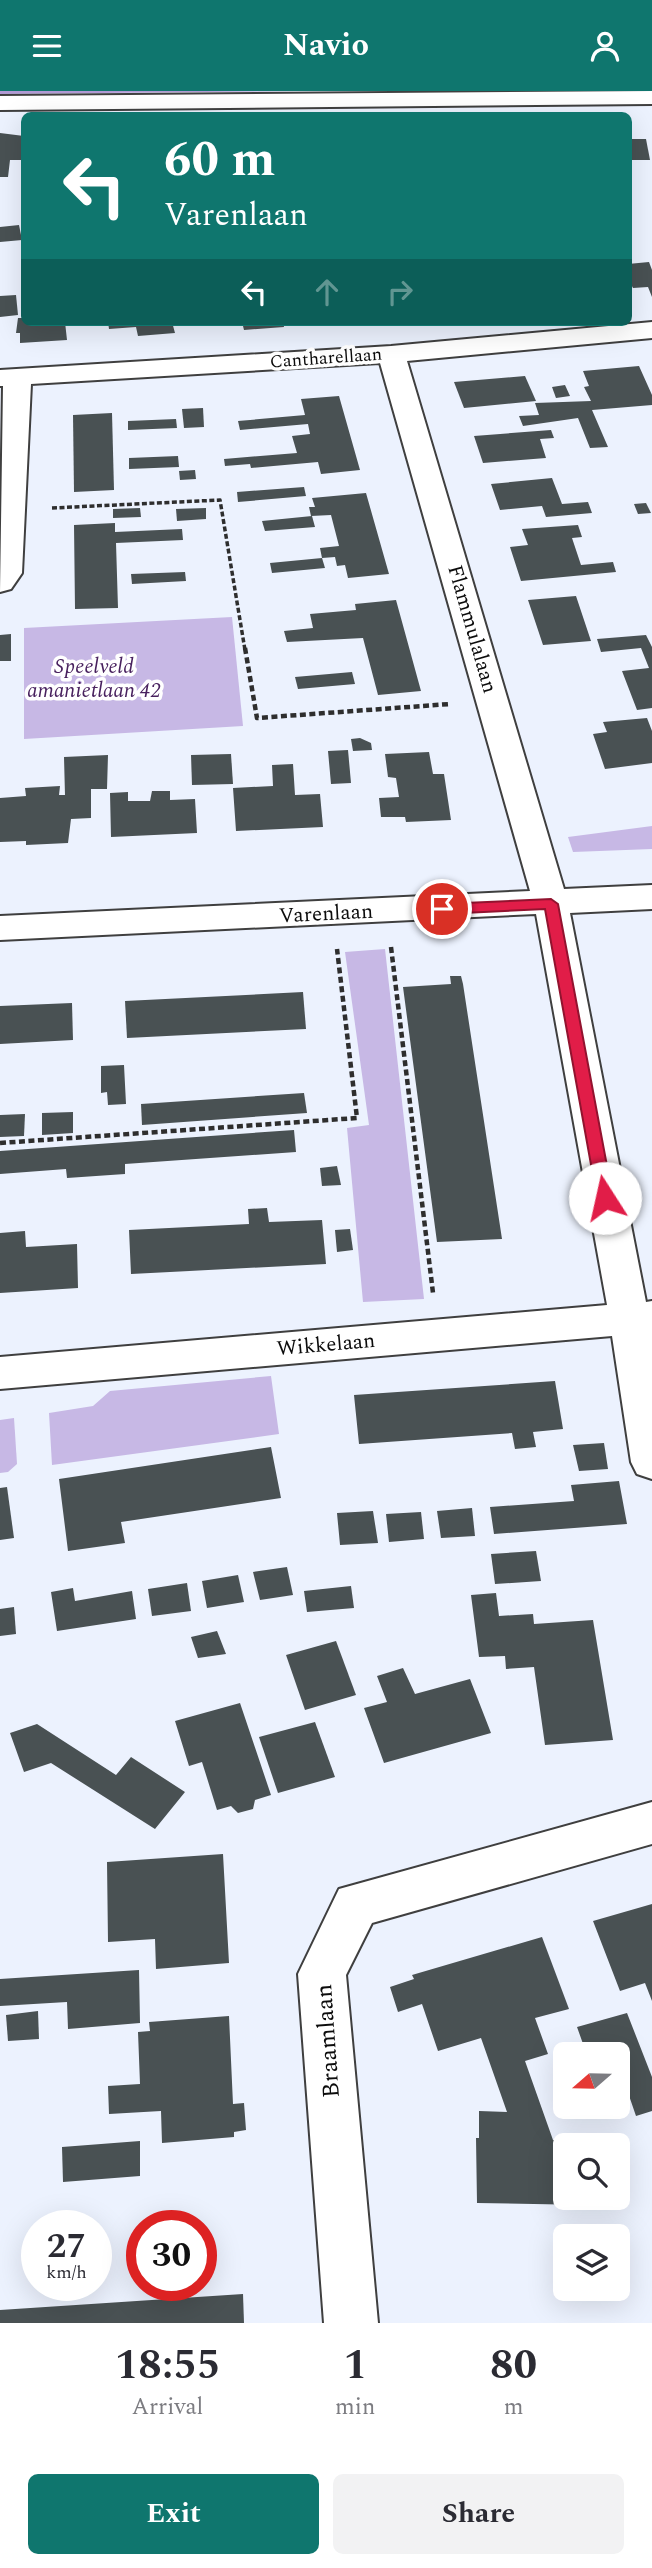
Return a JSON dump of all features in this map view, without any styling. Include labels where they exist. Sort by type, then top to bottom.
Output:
[{"type":"street","points":[[0,103],[652,97]]},
{"type":"street","name":"Cantharellaan","points":[[8,378],[391,354],[652,330]]},
{"type":"street","name":"Flammulalaan","points":[[391,354],[551,904]]},
{"type":"street","points":[[0,583],[7,573],[11,510],[8,378]]},
{"type":"street","name":"Varenlaan","points":[[0,928],[387,912],[652,897]]},
{"type":"street","points":[[551,904],[640,1318],[652,1462]]},
{"type":"street","name":"Wikkelaan","points":[[0,1373],[640,1318]]},
{"type":"street","name":"Braamlaan","points":[[351,2323],[322,1974],[356,1905],[652,1823]]},
{"type":"path","points":[[11,510],[220,500],[257,718],[493,701]]},
{"type":"path","points":[[387,912],[438,1335]]},
{"type":"path","points":[[0,1143],[357,1118],[332,914]]},
{"type":"green space","name":"Speelveld amanietlaan 42","points":[[232,617],[243,726],[24,739],[24,628]]},
{"type":"green space","points":[[652,826],[652,849],[573,852],[568,837]]},
{"type":"green space","points":[[385,949],[424,1299],[363,1302],[347,1128],[369,1125],[345,952]]},
{"type":"green space","points":[[271,1376],[279,1434],[52,1465],[49,1413],[93,1406],[110,1391]]},
{"type":"green space","points":[[14,1418],[17,1464],[8,1472],[0,1473],[0,1420]]},
{"type":"shaded area","points":[[0,91],[295,91],[0,94]]},
{"type":"building","points":[[0,133],[21,136],[21,160],[10,160],[8,177],[0,177]]},
{"type":"building","points":[[632,139],[646,139],[650,160],[632,160]]},
{"type":"building","points":[[19,225],[21,240],[0,242],[0,227]]},
{"type":"building","points":[[649,262],[652,270],[652,297],[648,287],[633,288],[632,264]]},
{"type":"building","points":[[16,295],[18,315],[0,317],[0,296]]},
{"type":"building","points":[[18,318],[21,318],[21,326],[65,326],[67,340],[20,343],[20,333],[16,333]]},
{"type":"building","points":[[109,326],[173,326],[175,333],[138,336],[136,327],[109,329]]},
{"type":"building","points":[[243,326],[284,327],[244,330]]},
{"type":"building","points":[[639,366],[652,395],[652,405],[592,410],[608,447],[590,448],[578,418],[523,426],[519,416],[539,415],[535,403],[591,401],[584,387],[589,386],[583,371]]},
{"type":"building","points":[[525,376],[536,401],[464,408],[454,382]]},
{"type":"building","points":[[565,385],[570,396],[556,398],[552,387]]},
{"type":"building","points":[[339,396],[360,470],[321,474],[318,462],[251,468],[250,464],[225,466],[224,459],[297,453],[292,436],[310,434],[308,424],[240,430],[238,421],[305,415],[301,399]]},
{"type":"building","points":[[203,408],[204,427],[184,428],[182,409]]},
{"type":"building","points":[[112,413],[114,490],[74,492],[73,415]]},
{"type":"building","points":[[176,419],[177,428],[128,430],[128,421]]},
{"type":"building","points":[[551,430],[554,438],[540,439],[546,458],[483,463],[474,436]]},
{"type":"building","points":[[178,456],[179,467],[129,469],[129,458]]},
{"type":"building","points":[[195,470],[196,479],[180,480],[179,471]]},
{"type":"building","points":[[552,478],[562,504],[588,502],[592,513],[546,517],[542,506],[500,510],[491,484]]},
{"type":"building","points":[[304,487],[306,496],[238,502],[237,492]]},
{"type":"building","points":[[366,493],[389,574],[348,578],[345,565],[337,566],[335,557],[322,558],[320,548],[339,546],[331,515],[311,516],[309,507],[315,507],[312,498]]},
{"type":"building","points":[[646,503],[651,513],[638,514],[634,504]]},
{"type":"building","points":[[140,508],[141,517],[113,518],[113,509]]},
{"type":"building","points":[[206,508],[206,519],[177,521],[176,509]]},
{"type":"building","points":[[312,516],[315,527],[265,531],[262,521]]},
{"type":"building","points":[[115,523],[115,532],[182,529],[183,540],[116,543],[118,608],[75,609],[74,525]]},
{"type":"building","points":[[578,525],[582,537],[572,538],[581,565],[613,562],[616,572],[521,581],[510,547],[528,545],[522,529]]},
{"type":"building","points":[[322,558],[325,568],[272,573],[270,563]]},
{"type":"building","points":[[185,572],[186,581],[132,584],[131,574]]},
{"type":"building","points":[[576,596],[591,641],[543,645],[528,600]]},
{"type":"building","points":[[396,600],[421,691],[378,695],[363,638],[287,642],[284,631],[313,628],[310,614],[356,610],[355,604]]},
{"type":"building","points":[[11,634],[11,661],[0,661],[0,635]]},
{"type":"building","points":[[646,635],[652,647],[652,708],[637,710],[622,671],[649,668],[641,648],[601,652],[597,639]]},
{"type":"building","points":[[352,672],[355,684],[298,689],[295,677]]},
{"type":"building","points":[[647,718],[652,731],[652,763],[605,769],[593,734],[607,732],[603,722]]},
{"type":"building","points":[[360,738],[371,743],[372,750],[353,751],[351,739]]},
{"type":"building","points":[[348,750],[351,783],[331,784],[328,751]]},
{"type":"building","points":[[429,752],[433,774],[444,774],[451,820],[406,822],[405,817],[381,817],[379,798],[399,797],[396,778],[388,777],[385,754]]},
{"type":"building","points":[[231,754],[233,784],[192,785],[191,755]]},
{"type":"building","points":[[108,755],[107,789],[91,789],[91,818],[71,819],[68,843],[26,845],[26,841],[0,842],[0,798],[26,796],[25,788],[60,786],[59,795],[65,795],[64,757]]},
{"type":"building","points":[[293,764],[295,795],[320,794],[323,827],[236,831],[233,788],[273,786],[272,765]]},
{"type":"building","points":[[152,791],[170,791],[170,800],[195,799],[197,833],[111,837],[110,793],[128,792],[128,801],[150,801]]},
{"type":"building","points":[[450,976],[461,976],[463,984],[502,1239],[437,1242],[403,987],[451,984]]},
{"type":"building","points":[[303,992],[306,1029],[127,1038],[125,1001]]},
{"type":"building","points":[[72,1003],[73,1040],[0,1044],[0,1006]]},
{"type":"building","points":[[124,1065],[126,1104],[108,1105],[107,1092],[101,1093],[101,1066]]},
{"type":"building","points":[[304,1093],[307,1113],[142,1125],[141,1104]]},
{"type":"building","points":[[73,1112],[73,1133],[42,1135],[42,1113]]},
{"type":"building","points":[[25,1114],[24,1136],[0,1137],[0,1115]]},
{"type":"building","points":[[294,1130],[296,1152],[125,1164],[125,1174],[67,1178],[66,1169],[0,1174],[0,1151]]},
{"type":"building","points":[[337,1166],[341,1185],[322,1186],[320,1168]]},
{"type":"building","points":[[267,1208],[269,1222],[322,1220],[326,1264],[131,1274],[129,1230],[249,1224],[248,1209]]},
{"type":"building","points":[[350,1229],[353,1250],[337,1252],[335,1230]]},
{"type":"building","points":[[25,1231],[26,1247],[77,1244],[78,1288],[0,1293],[0,1233]]},
{"type":"building","points":[[555,1381],[563,1429],[533,1432],[536,1447],[515,1449],[512,1433],[359,1444],[354,1395]]},
{"type":"building","points":[[604,1443],[608,1469],[579,1471],[573,1445]]},
{"type":"building","points":[[271,1447],[281,1498],[121,1522],[125,1543],[68,1551],[59,1479]]},
{"type":"building","points":[[619,1481],[627,1524],[494,1534],[490,1507],[574,1501],[571,1485]]},
{"type":"building","points":[[7,1487],[14,1538],[0,1540],[0,1488]]},
{"type":"building","points":[[472,1508],[475,1536],[441,1538],[437,1511]]},
{"type":"building","points":[[373,1511],[378,1543],[340,1545],[337,1513]]},
{"type":"building","points":[[421,1512],[424,1539],[389,1542],[386,1514]]},
{"type":"building","points":[[536,1551],[541,1581],[495,1584],[491,1554]]},
{"type":"building","points":[[287,1567],[293,1595],[260,1600],[253,1572]]},
{"type":"building","points":[[238,1575],[244,1602],[207,1608],[202,1581]]},
{"type":"building","points":[[187,1583],[191,1611],[152,1616],[148,1589]]},
{"type":"building","points":[[351,1586],[354,1608],[307,1612],[304,1591]]},
{"type":"building","points":[[73,1588],[75,1601],[132,1591],[136,1619],[57,1631],[51,1592]]},
{"type":"building","points":[[496,1593],[499,1616],[533,1614],[534,1624],[593,1620],[613,1740],[545,1745],[534,1667],[506,1669],[505,1656],[479,1657],[471,1595]]},
{"type":"building","points":[[14,1607],[16,1634],[0,1636],[0,1609]]},
{"type":"building","points":[[217,1631],[226,1654],[198,1658],[191,1637]]},
{"type":"building","points":[[336,1641],[356,1695],[305,1710],[286,1655]]},
{"type":"building","points":[[403,1668],[415,1694],[470,1679],[491,1733],[384,1763],[364,1708],[387,1702],[377,1676]]},
{"type":"building","points":[[240,1703],[271,1795],[255,1800],[253,1809],[238,1813],[231,1806],[217,1810],[202,1762],[189,1766],[175,1721]]},
{"type":"building","points":[[315,1722],[335,1777],[278,1793],[259,1737]]},
{"type":"building","points":[[37,1724],[116,1775],[131,1757],[185,1792],[155,1829],[51,1763],[24,1772],[10,1733]]},
{"type":"building","points":[[223,1854],[229,1963],[156,1969],[155,1939],[108,1942],[107,1862]]},
{"type":"building","points":[[652,1904],[652,2001],[645,1983],[620,1991],[593,1921]]},
{"type":"building","points":[[542,1937],[569,2009],[535,2018],[548,2054],[525,2061],[553,2140],[553,2204],[477,2203],[476,2138],[479,2138],[479,2111],[507,2112],[481,2038],[438,2051],[422,2004],[398,2012],[390,1987],[414,1979],[412,1975]]},
{"type":"building","points":[[139,1970],[140,2023],[68,2029],[67,2002],[0,2006],[0,1979]]},
{"type":"building","points":[[38,2011],[39,2039],[8,2041],[6,2015]]},
{"type":"building","points":[[627,2013],[652,2077],[652,2111],[636,2116],[630,2098],[630,2042],[582,2042],[577,2027]]},
{"type":"building","points":[[229,2016],[233,2104],[244,2103],[246,2130],[234,2132],[234,2137],[162,2143],[161,2111],[109,2114],[108,2086],[140,2084],[138,2032],[150,2031],[149,2022]]},
{"type":"building","points":[[140,2141],[140,2176],[63,2182],[62,2147]]},
{"type":"building","points":[[243,2294],[244,2323],[0,2323],[0,2310],[137,2301],[217,2301],[217,2296]]},
{"type":"route","points":[[442,909],[551,904],[605,1198]]}]
